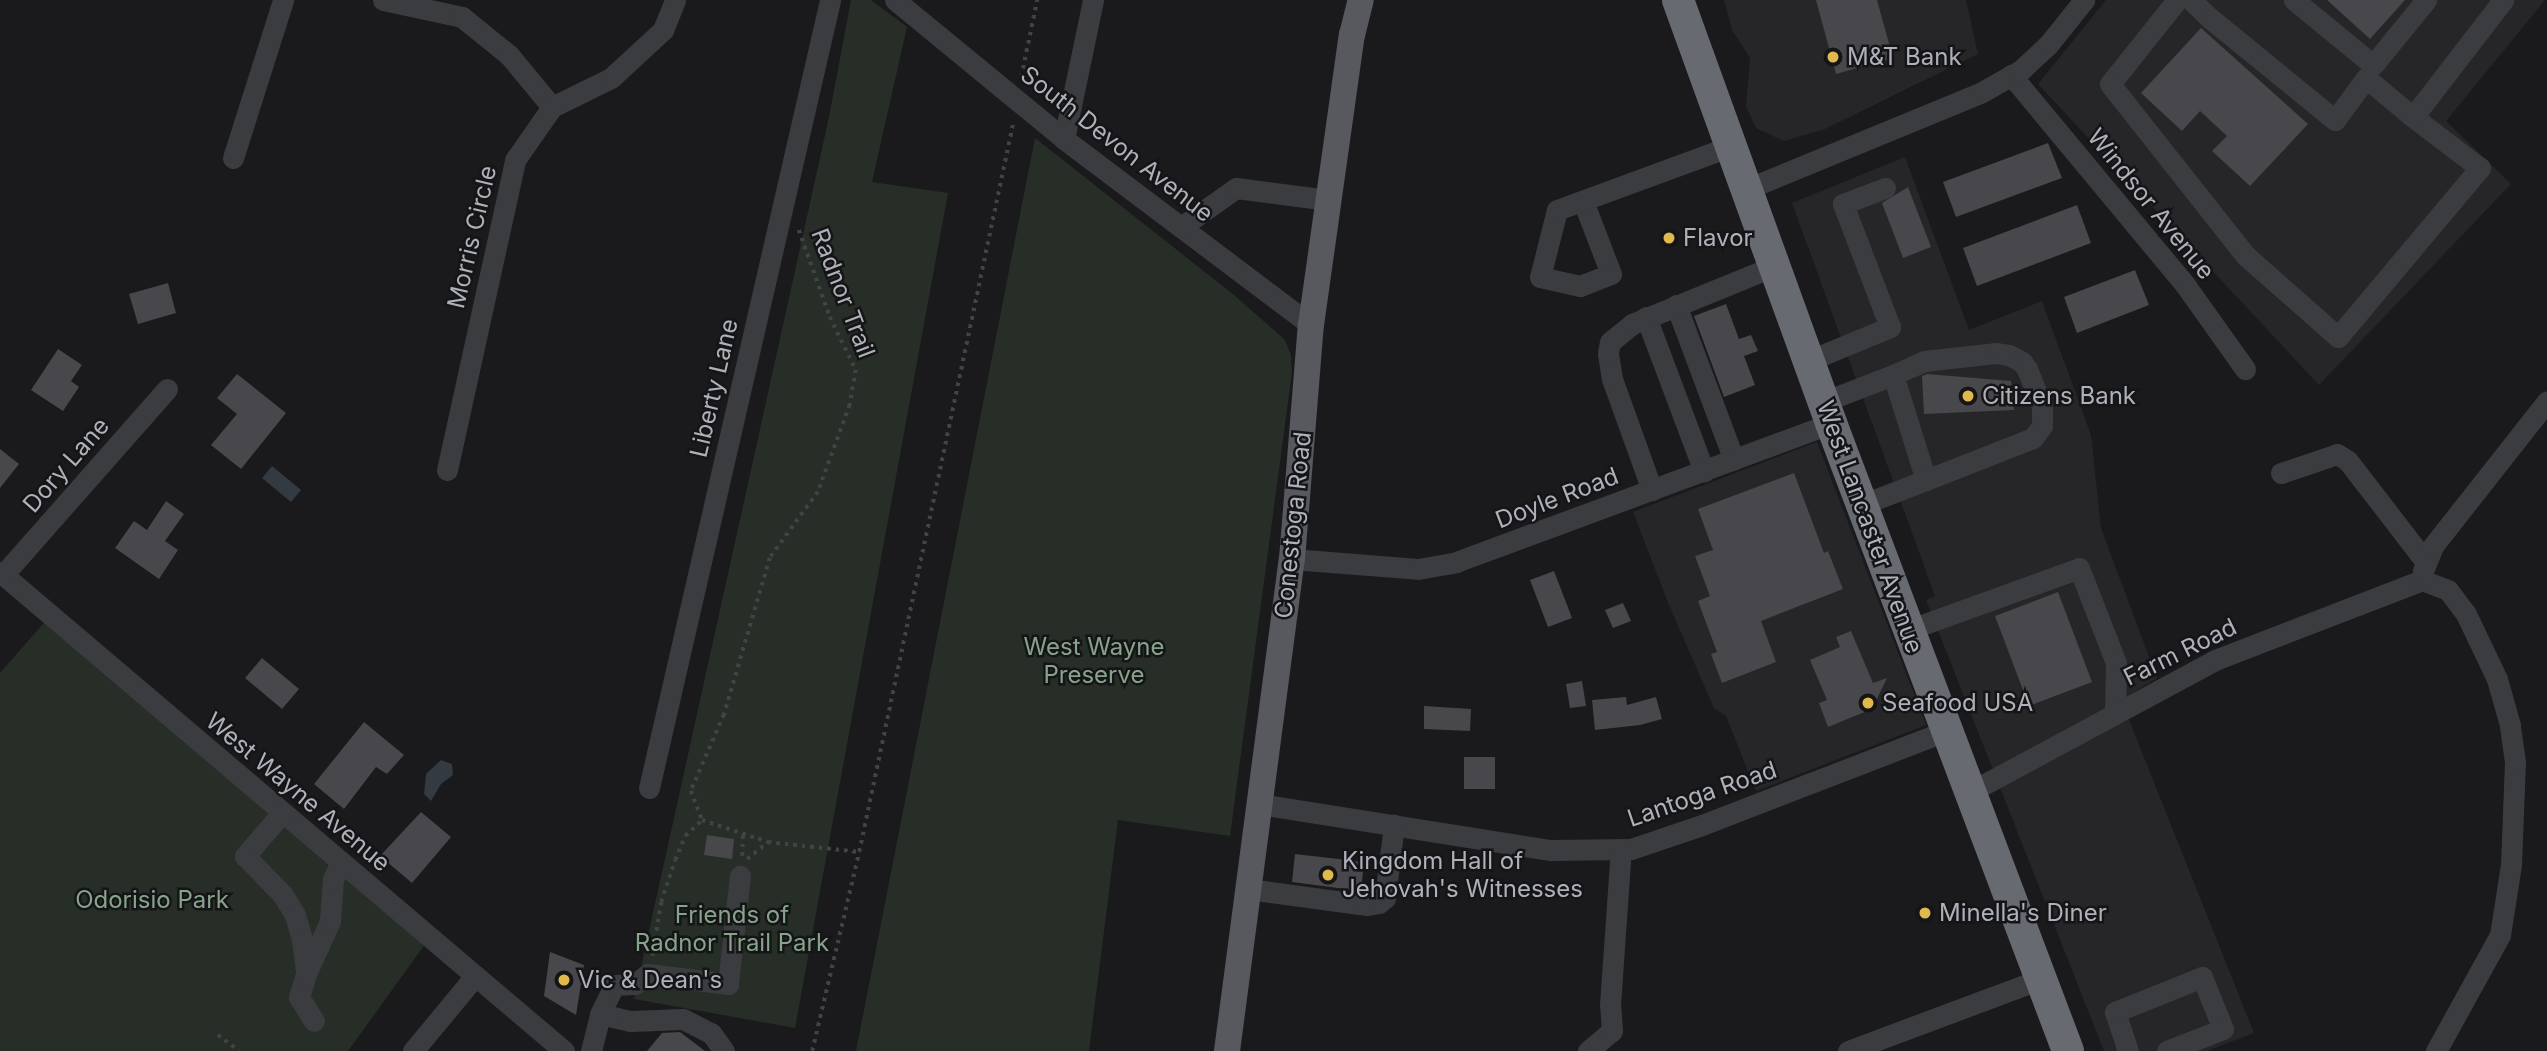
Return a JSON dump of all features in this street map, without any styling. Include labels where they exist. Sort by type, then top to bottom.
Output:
[{"type":"highway","name":"West Lancaster Avenue","points":[[1679,1],[1861,505],[2068,1051]]},
{"type":"main road","name":"Conestoga Road","points":[[1227,1051],[1292,559],[1311,325],[1352,35],[1361,0]]},
{"type":"street","points":[[233,158],[283,0]]},
{"type":"street","points":[[383,0],[461,17],[509,55],[552,107]]},
{"type":"street","name":"Morris Circle","points":[[447,470],[515,160],[552,107],[611,78],[663,30],[675,0]]},
{"type":"street","name":"Liberty Lane","points":[[649,788],[830,0]]},
{"type":"street","name":"South Devon Avenue","points":[[895,0],[1064,139],[1311,325]]},
{"type":"street","points":[[1064,139],[1093,0]]},
{"type":"street","points":[[1747,189],[1982,92],[2011,75],[2048,45],[2084,0]]},
{"type":"street","points":[[2177,0],[2110,85],[2245,255],[2338,337],[2480,168],[2413,117],[2294,0]]},
{"type":"street","points":[[2191,0],[2335,120],[2369,71],[2427,0]]},
{"type":"street","points":[[2413,117],[2503,0]]},
{"type":"street","name":"Windsor Avenue","points":[[2011,75],[2186,286],[2245,369]]},
{"type":"street","points":[[1583,201],[1731,146]]},
{"type":"street","points":[[1181,227],[1236,188],[1328,200]]},
{"type":"street","points":[[1808,361],[1889,327],[1843,204],[1885,188]]},
{"type":"street","points":[[1652,490],[1612,379],[1608,354],[1610,342],[1619,332],[1646,317],[1774,266]]},
{"type":"street","points":[[1676,305],[1734,460]]},
{"type":"street","points":[[1646,317],[1704,471]]},
{"type":"street","name":"Doyle Road","points":[[1292,559],[1418,569],[1493,551],[1734,460],[1924,361],[1995,353],[2009,355],[2022,362],[2042,406],[2042,426],[2033,438],[1861,505]]},
{"type":"street","points":[[1893,375],[1926,480]]},
{"type":"street","name":"Dory Lane","points":[[2,574],[167,389]]},
{"type":"street","points":[[2424,571],[2433,546],[2547,401]]},
{"type":"street","points":[[2281,473],[2337,454],[2348,461],[2424,571],[2448,590],[2466,614],[2497,679],[2510,725],[2515,762],[2511,865],[2500,935],[2436,1051]]},
{"type":"street","points":[[1908,629],[2079,568],[2116,663],[2115,714]]},
{"type":"street","name":"Farm Road","points":[[1970,792],[2215,660],[2424,571]]},
{"type":"street","name":"West Wayne Avenue","points":[[2,574],[559,1049]]},
{"type":"street","name":"Lantoga Road","points":[[1259,804],[1550,850],[1621,849],[1702,825],[1946,731]]},
{"type":"street","points":[[282,813],[245,856],[283,895],[295,915],[302,939],[306,974]]},
{"type":"street","points":[[1248,888],[1367,905],[1379,903],[1385,898],[1394,825]]},
{"type":"street","points":[[1588,1051],[1612,1031],[1610,1005],[1621,849]]},
{"type":"street","points":[[314,1021],[299,997],[306,974],[326,933],[332,911],[333,879],[341,862]]},
{"type":"street","points":[[591,1051],[600,1014],[614,985],[635,984],[648,974],[729,984],[741,872]]},
{"type":"street","points":[[413,1051],[475,976]]},
{"type":"street","points":[[2128,1051],[2115,1012],[2202,977],[2223,1029],[2167,1051]]},
{"type":"street","points":[[1848,1051],[1890,1044],[2041,979]]},
{"type":"street","points":[[600,1014],[631,1021],[683,1019],[711,1033],[724,1051]]},
{"type":"path","points":[[1023,64],[1037,0]]},
{"type":"path","points":[[812,1051],[859,852],[1012,129]]},
{"type":"path","name":"Radnor Trail","points":[[702,820],[691,791],[724,715],[770,558],[818,492],[850,405],[856,370],[830,317],[799,229]]},
{"type":"path","points":[[648,974],[662,902],[674,860],[685,836],[702,820],[768,842],[859,852]]},
{"type":"path","points":[[741,872],[743,833]]},
{"type":"path","points":[[218,1035],[239,1051]]},
{"type":"shaded area","points":[[1724,0],[1966,0],[1978,54],[1825,129],[1784,141],[1756,128],[1746,106],[1750,58],[1732,30]]},
{"type":"shaded area","points":[[2106,0],[2545,0],[2446,121],[2511,184],[2319,385],[2038,84]]},
{"type":"shaded area","points":[[1905,157],[1969,330],[2042,301],[2091,435],[2101,528],[2157,678],[2121,700],[2254,1033],[2207,1051],[2104,1051],[1926,600],[1935,596],[1792,203]]},
{"type":"shaded area","points":[[1817,442],[1926,725],[1756,791],[1726,716],[1714,708],[1669,605],[1633,512]]},
{"type":"shaded area","points":[[272,466],[301,490],[291,502],[262,478]]},
{"type":"shaded area","points":[[441,760],[452,764],[453,775],[441,784],[431,801],[424,794],[426,774]]},
{"type":"green space","name":"Friends of Radnor Trail Park","points":[[851,0],[871,0],[907,27],[872,182],[948,193],[795,1028],[634,999],[829,117]]},
{"type":"green space","name":"West Wayne Preserve","points":[[1035,138],[1234,295],[1285,340],[1291,355],[1292,372],[1230,836],[1118,820],[1089,1051],[856,1051]]},
{"type":"green space","name":"Odorisio Park","points":[[50,616],[431,936],[348,1051],[0,1051],[0,673]]},
{"type":"building","points":[[1816,0],[1877,0],[1893,58],[1836,74]]},
{"type":"building","points":[[2327,0],[2405,0],[2370,39]]},
{"type":"building","points":[[2201,28],[2308,124],[2250,186],[2212,151],[2227,136],[2200,111],[2182,131],[2141,93]]},
{"type":"building","points":[[2048,143],[2062,178],[1956,217],[1943,182]]},
{"type":"building","points":[[1908,187],[1931,247],[1903,258],[1882,203]]},
{"type":"building","points":[[2077,205],[2091,243],[1977,286],[1963,248]]},
{"type":"building","points":[[2135,270],[2149,305],[2077,333],[2064,297]]},
{"type":"building","points":[[168,283],[176,313],[138,324],[129,294]]},
{"type":"building","points":[[1726,304],[1739,339],[1751,335],[1758,351],[1744,356],[1755,385],[1724,397],[1694,316]]},
{"type":"building","points":[[58,349],[82,365],[71,381],[79,387],[63,411],[31,390]]},
{"type":"building","points":[[237,374],[286,413],[241,469],[211,445],[237,414],[217,398]]},
{"type":"building","name":"Citizens Bank","points":[[1927,374],[2011,381],[2014,410],[1924,414],[1922,376]]},
{"type":"building","points":[[0,449],[19,464],[0,488]]},
{"type":"building","points":[[1794,473],[1824,553],[1828,551],[1843,589],[1761,621],[1776,662],[1722,683],[1711,654],[1717,652],[1698,601],[1710,596],[1695,556],[1713,550],[1698,509]]},
{"type":"building","points":[[166,501],[184,514],[165,541],[178,550],[159,579],[115,548],[134,521],[147,530]]},
{"type":"building","points":[[1554,571],[1572,618],[1548,627],[1530,580]]},
{"type":"building","points":[[2058,592],[2092,682],[2029,706],[1995,616]]},
{"type":"building","points":[[1623,603],[1631,621],[1613,628],[1605,610]]},
{"type":"building","points":[[1851,631],[1873,683],[1887,678],[1872,709],[1828,727],[1819,703],[1827,700],[1810,660],[1840,647],[1836,637]]},
{"type":"building","points":[[262,658],[299,689],[282,709],[245,678]]},
{"type":"building","points":[[1582,681],[1586,706],[1570,708],[1566,684]]},
{"type":"building","points":[[1626,697],[1627,705],[1656,697],[1662,719],[1640,725],[1595,730],[1592,700]]},
{"type":"building","points":[[1424,706],[1471,709],[1470,731],[1424,729]]},
{"type":"building","points":[[364,722],[404,755],[387,774],[376,767],[344,809],[314,784]]},
{"type":"building","points":[[1464,757],[1495,757],[1495,789],[1464,789]]},
{"type":"building","points":[[421,812],[451,837],[412,883],[380,856]]},
{"type":"building","points":[[707,835],[734,839],[732,859],[704,855]]},
{"type":"building","name":"Kingdom Hall of Jehovah's Witnesses","points":[[1295,854],[1364,862],[1361,891],[1292,882]]},
{"type":"building","name":"Vic & Dean's","points":[[550,952],[584,965],[576,1015],[544,996]]},
{"type":"building","points":[[680,1032],[705,1051],[647,1051],[662,1033]]},
{"type":"place","name":"M&T Bank","points":[[1833,57]]},
{"type":"place","name":"Flavor","points":[[1669,238]]},
{"type":"place","name":"Citizens Bank","points":[[1968,396]]},
{"type":"place","name":"Seafood USA","points":[[1868,703]]},
{"type":"place","name":"Kingdom Hall of Jehovah's Witnesses","points":[[1328,875]]},
{"type":"place","name":"Minella's Diner","points":[[1925,913]]},
{"type":"place","name":"Vic & Dean's","points":[[564,980]]}]
